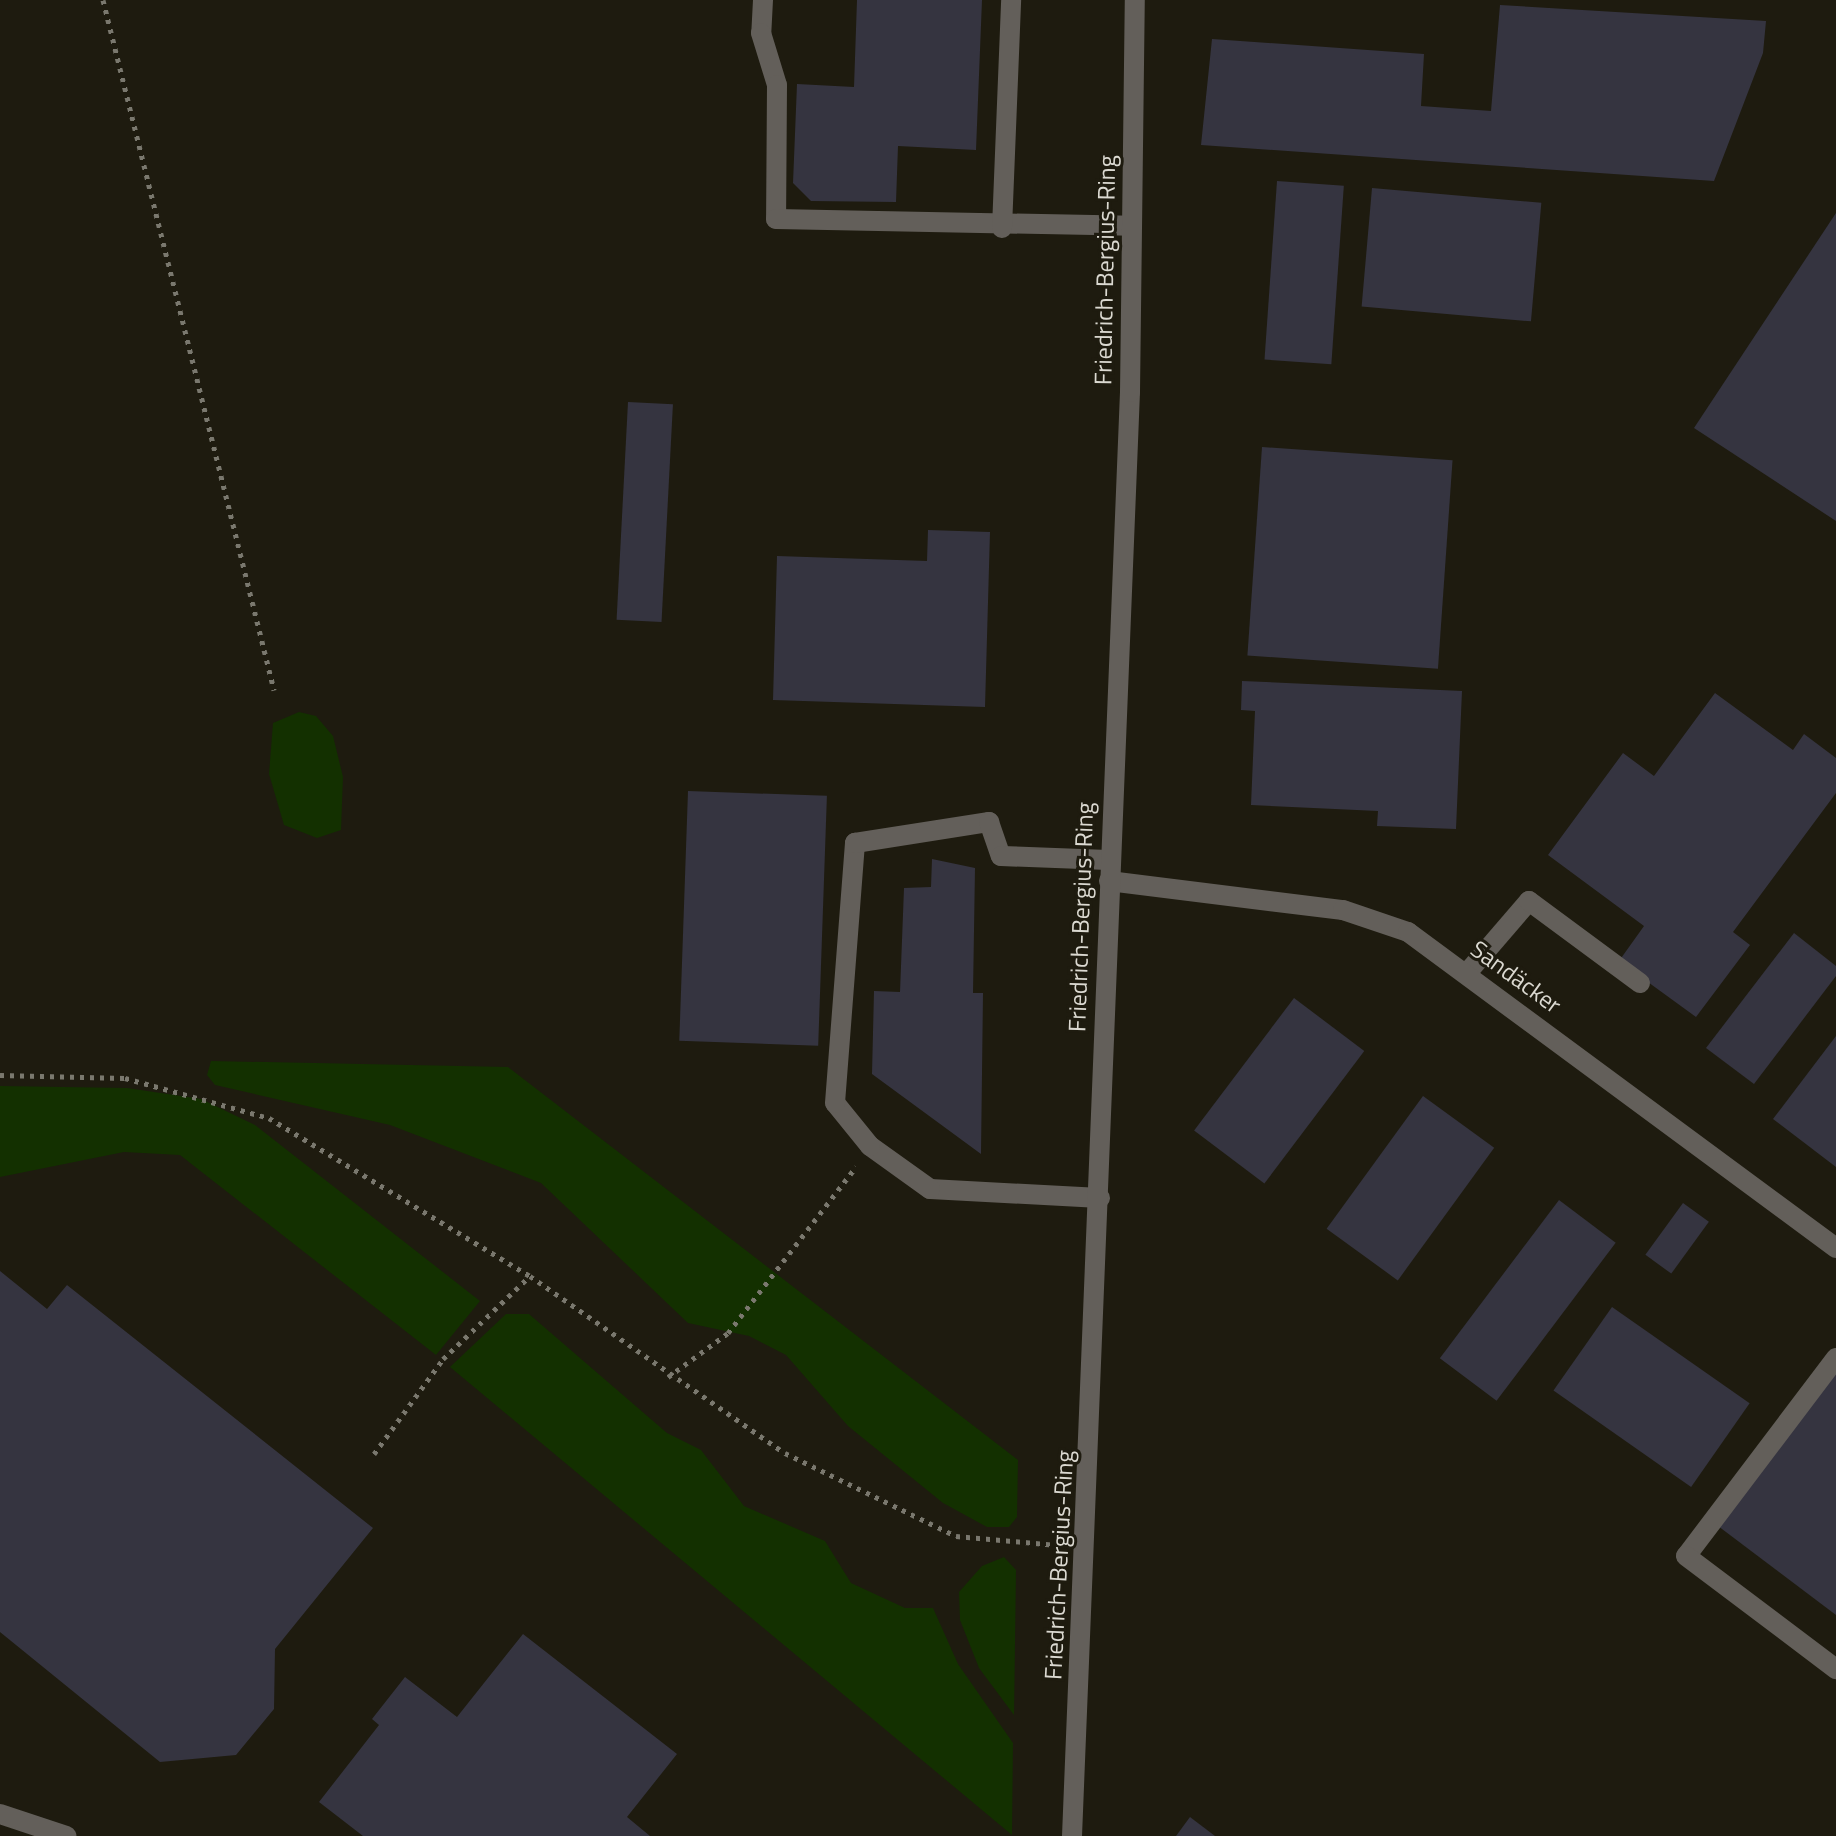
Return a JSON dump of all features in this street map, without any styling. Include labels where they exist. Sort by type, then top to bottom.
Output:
[{"type":"street","points":[[763,0],[761,33],[777,85],[776,219],[1002,228],[1132,226]]},
{"type":"street","points":[[1002,228],[1011,0]]},
{"type":"street","name":"Friedrich-Bergius-Ring","points":[[1072,1836],[1100,1198],[1108,870],[1132,226],[1135,0]]},
{"type":"street","name":"Sandäcker","points":[[870,1146],[835,1103],[855,843],[989,822],[1001,856],[1108,870],[1343,910],[1408,932],[1836,1248]]},
{"type":"street","points":[[1467,973],[1529,901],[1640,983]]},
{"type":"street","points":[[870,1146],[930,1189],[1100,1198]]},
{"type":"street","points":[[1836,1358],[1686,1556],[1836,1669]]},
{"type":"street","points":[[0,1814],[66,1836]]},
{"type":"path","points":[[103,0],[274,690]]},
{"type":"path","points":[[0,1075],[125,1078],[269,1118],[530,1276],[668,1377],[785,1453],[956,1536],[1086,1548]]},
{"type":"path","points":[[668,1377],[728,1333],[870,1146]]},
{"type":"path","points":[[374,1454],[443,1359],[530,1276]]},
{"type":"green space","points":[[299,712],[316,716],[333,736],[343,777],[341,830],[317,838],[284,825],[269,774],[273,723]]},
{"type":"green space","points":[[211,1061],[508,1067],[1018,1460],[1017,1517],[1009,1527],[987,1527],[943,1503],[848,1426],[786,1355],[749,1336],[688,1323],[541,1183],[390,1125],[215,1085],[207,1075]]},
{"type":"green space","points":[[0,1086],[127,1088],[201,1099],[255,1125],[480,1301],[436,1355],[180,1155],[124,1152],[0,1177]]},
{"type":"green space","points":[[506,1314],[529,1314],[667,1433],[701,1450],[744,1506],[825,1541],[851,1583],[905,1608],[933,1608],[958,1664],[1013,1743],[1012,1835],[450,1367]]},
{"type":"green space","points":[[1004,1557],[1016,1570],[1014,1715],[979,1668],[960,1620],[959,1592],[982,1566]]},
{"type":"building","points":[[857,0],[982,0],[976,150],[898,146],[896,202],[811,201],[793,183],[797,84],[854,87]]},
{"type":"building","points":[[1500,5],[1766,21],[1763,53],[1714,181],[1201,145],[1212,39],[1424,54],[1421,106],[1491,111]]},
{"type":"building","points":[[1277,181],[1344,186],[1331,364],[1265,360]]},
{"type":"building","points":[[1372,188],[1541,203],[1531,321],[1362,307]]},
{"type":"building","points":[[1836,213],[1836,521],[1694,428]]},
{"type":"building","points":[[628,402],[673,404],[662,622],[617,620]]},
{"type":"building","points":[[1262,447],[1453,460],[1438,669],[1247,655]]},
{"type":"building","points":[[928,530],[990,532],[985,707],[773,700],[777,556],[927,561]]},
{"type":"building","points":[[1242,681],[1462,691],[1456,829],[1377,826],[1378,811],[1251,805],[1255,711],[1241,710]]},
{"type":"building","points":[[1715,693],[1793,750],[1804,734],[1836,758],[1836,793],[1733,932],[1750,945],[1696,1017],[1619,961],[1644,926],[1548,855],[1623,753],[1654,776]]},
{"type":"building","points":[[688,791],[827,796],[818,1046],[679,1041]]},
{"type":"building","points":[[932,859],[975,868],[973,993],[983,993],[981,1154],[872,1074],[874,991],[900,992],[904,888],[931,887]]},
{"type":"building","points":[[1794,933],[1836,966],[1836,976],[1754,1084],[1706,1048]]},
{"type":"building","points":[[1294,998],[1364,1051],[1264,1184],[1194,1131]]},
{"type":"building","points":[[1836,1036],[1836,1167],[1773,1119]]},
{"type":"building","points":[[1423,1096],[1494,1148],[1398,1280],[1327,1229]]},
{"type":"building","points":[[1559,1200],[1616,1243],[1497,1401],[1440,1358]]},
{"type":"building","points":[[1683,1203],[1709,1222],[1671,1274],[1645,1255]]},
{"type":"building","points":[[0,1271],[47,1309],[67,1285],[373,1528],[275,1649],[274,1709],[236,1755],[160,1762],[0,1632]]},
{"type":"building","points":[[1612,1307],[1750,1403],[1691,1487],[1553,1391]]},
{"type":"building","points":[[1836,1371],[1836,1615],[1718,1526]]},
{"type":"building","points":[[523,1634],[677,1754],[627,1817],[650,1836],[363,1836],[319,1802],[379,1725],[372,1719],[405,1677],[457,1717]]},
{"type":"building","points":[[1190,1817],[1215,1836],[1176,1836]]}]
